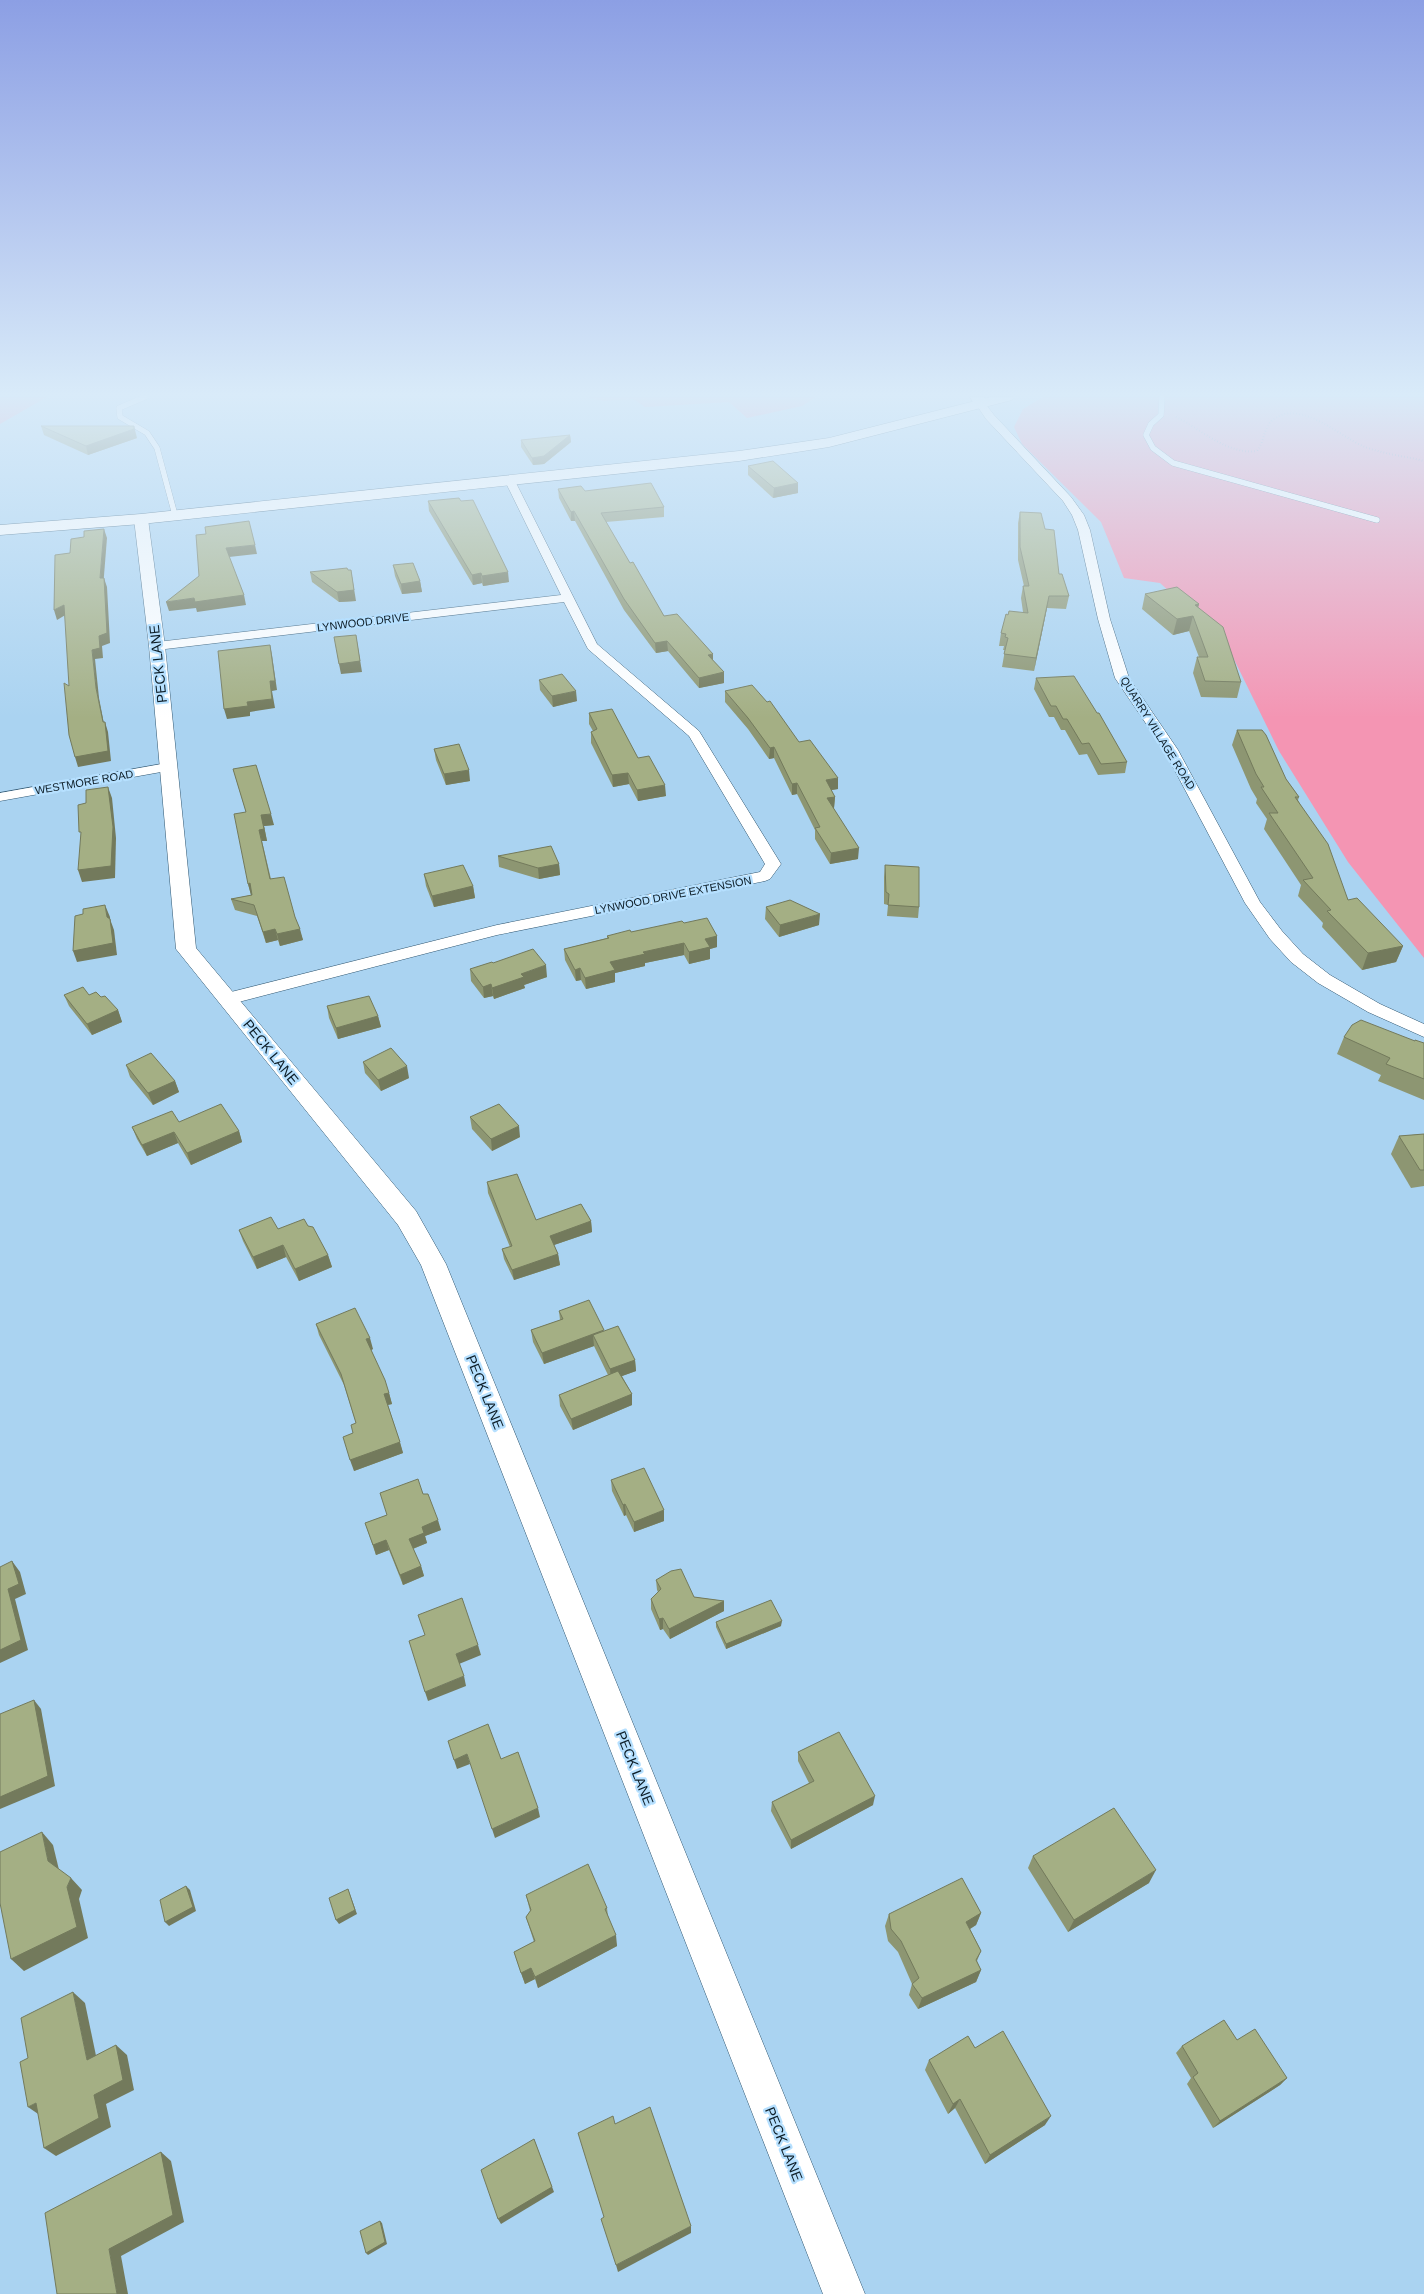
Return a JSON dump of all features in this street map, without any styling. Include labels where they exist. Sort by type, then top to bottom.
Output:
[{"type":"main road","points":[[0,530],[141,519],[283,504]]},
{"type":"street","name":"LYNWOOD DRIVE EXTENSION","points":[[227,999],[497,930],[765,876],[773,864],[694,734],[592,646],[522,504]]},
{"type":"street","name":"QUARRY VILLAGE ROAD","points":[[1070,504],[1078,515],[1084,530],[1104,619],[1122,678],[1171,750],[1253,903],[1270,927],[1297,958],[1324,978],[1374,1008],[1424,1031]]},
{"type":"street","name":"PECK LANE","points":[[141,519],[157,646],[167,767],[186,949],[407,1218],[433,1264],[844,2294]]},
{"type":"street","name":"LYNWOOD DRIVE","points":[[157,646],[569,598]]},
{"type":"street","name":"WESTMORE ROAD","points":[[0,797],[167,767]]},
{"type":"lane","points":[[172,504],[175,515]]},
{"type":"lane","points":[[1320,504],[1377,520]]},
{"type":"shaded area","points":[[1083,504],[1424,504],[1424,958],[1348,862],[1279,751],[1226,643],[1160,583],[1124,578],[1101,522]]},
{"type":"building","points":[[430,504],[475,504],[508,572],[482,576],[481,573],[472,575]]},
{"type":"building","points":[[567,504],[662,504],[664,507],[601,513],[630,563],[633,562],[664,616],[677,614],[713,654],[708,655],[724,672],[699,678],[667,641],[655,643],[624,599],[574,511],[571,512]]},
{"type":"building","points":[[1020,512],[1041,513],[1045,529],[1054,530],[1059,574],[1062,574],[1069,596],[1049,596],[1036,658],[1004,654],[1008,638],[1005,637],[1006,634],[1001,633],[1006,614],[1008,615],[1009,611],[1028,613],[1023,586],[1029,586],[1020,547]]},
{"type":"building","points":[[249,521],[255,545],[226,548],[244,595],[195,602],[194,598],[166,602],[199,576],[196,535],[206,534],[205,527]]},
{"type":"building","points":[[104,529],[100,578],[104,578],[107,633],[99,636],[100,648],[92,650],[96,688],[103,722],[105,722],[108,751],[75,757],[69,735],[64,683],[69,686],[64,605],[54,610],[55,555],[70,553],[71,539],[84,537],[84,531]]},
{"type":"building","points":[[413,563],[420,581],[401,584],[393,565]]},
{"type":"building","points":[[347,568],[351,570],[354,590],[337,592],[310,572]]},
{"type":"building","points":[[1177,587],[1199,604],[1195,605],[1223,627],[1241,682],[1205,681],[1197,657],[1208,657],[1193,616],[1177,619],[1145,594]]},
{"type":"building","points":[[356,635],[360,661],[339,664],[334,637]]},
{"type":"building","points":[[270,645],[275,681],[270,681],[272,699],[247,702],[248,706],[224,709],[218,651]]},
{"type":"building","points":[[562,674],[576,691],[552,696],[539,680]]},
{"type":"building","points":[[1074,676],[1097,713],[1099,713],[1127,762],[1101,764],[1089,743],[1082,744],[1067,719],[1063,719],[1056,706],[1051,706],[1036,678]]},
{"type":"building","points":[[752,685],[767,702],[770,701],[799,742],[810,740],[838,778],[826,780],[835,797],[827,798],[859,848],[831,853],[815,828],[820,827],[797,783],[792,784],[774,747],[770,748],[725,691]]},
{"type":"building","points":[[612,709],[638,758],[649,756],[665,785],[637,790],[628,773],[612,775],[591,732],[597,729],[589,713]]},
{"type":"building","points":[[1237,730],[1262,730],[1266,735],[1286,779],[1299,797],[1295,797],[1328,844],[1348,900],[1357,898],[1403,946],[1368,953],[1327,911],[1331,910],[1303,880],[1313,878],[1269,813],[1278,813],[1261,787],[1264,787],[1256,774]]},
{"type":"building","points":[[459,744],[469,770],[444,774],[434,749]]},
{"type":"building","points":[[256,765],[271,814],[261,815],[264,829],[259,830],[270,879],[284,877],[300,929],[277,934],[275,929],[263,932],[254,905],[231,899],[252,895],[250,883],[248,884],[234,814],[246,812],[233,769]]},
{"type":"building","points":[[108,787],[113,827],[111,866],[78,870],[81,832],[79,832],[78,805],[86,803],[86,790]]},
{"type":"building","points":[[551,846],[559,864],[538,868],[498,856]]},
{"type":"building","points":[[463,865],[473,886],[432,896],[424,874]]},
{"type":"building","points":[[885,865],[919,867],[919,907],[888,905],[889,894],[886,892]]},
{"type":"building","points":[[790,900],[820,914],[780,925],[766,907]]},
{"type":"building","points":[[105,905],[107,917],[110,919],[113,943],[73,951],[75,916],[83,914],[83,909]]},
{"type":"building","points":[[707,918],[717,936],[705,939],[710,947],[689,952],[684,943],[643,952],[645,954],[610,962],[615,970],[585,978],[580,968],[575,970],[564,949],[609,938],[607,936],[630,930],[631,932],[682,921],[684,923]]},
{"type":"building","points":[[533,949],[546,965],[521,974],[524,977],[492,988],[491,984],[483,987],[470,969],[493,963]]},
{"type":"building","points":[[83,987],[89,995],[96,992],[101,997],[105,996],[118,1010],[87,1024],[64,995]]},
{"type":"building","points":[[369,996],[378,1016],[336,1028],[327,1006]]},
{"type":"building","points":[[1361,1020],[1424,1043],[1424,1079],[1386,1064],[1390,1058],[1344,1037],[1352,1025]]},
{"type":"building","points":[[391,1048],[407,1066],[378,1080],[363,1062]]},
{"type":"building","points":[[151,1053],[175,1081],[148,1093],[126,1065]]},
{"type":"building","points":[[221,1104],[239,1131],[187,1153],[174,1132],[142,1145],[132,1127],[172,1111],[179,1122]]},
{"type":"building","points":[[499,1104],[519,1126],[491,1139],[470,1117]]},
{"type":"building","points":[[1424,1134],[1424,1170],[1420,1170],[1399,1136]]},
{"type":"building","points":[[517,1174],[536,1220],[581,1204],[591,1221],[550,1236],[558,1254],[512,1270],[502,1249],[512,1246],[487,1182]]},
{"type":"building","points":[[271,1217],[278,1229],[304,1219],[308,1226],[313,1227],[328,1255],[295,1269],[283,1245],[253,1257],[239,1230]]},
{"type":"building","points":[[589,1300],[604,1330],[542,1353],[531,1330],[563,1319],[559,1311]]},
{"type":"building","points":[[355,1308],[370,1338],[366,1339],[385,1380],[389,1393],[384,1394],[400,1442],[350,1460],[343,1437],[353,1433],[351,1425],[356,1423],[341,1374],[316,1324]]},
{"type":"building","points":[[618,1326],[635,1360],[610,1369],[593,1335]]},
{"type":"building","points":[[618,1371],[632,1394],[571,1419],[559,1395]]},
{"type":"building","points":[[644,1468],[664,1510],[634,1522],[611,1480]]},
{"type":"building","points":[[418,1479],[423,1494],[428,1494],[438,1520],[422,1527],[424,1533],[409,1539],[421,1566],[400,1575],[386,1540],[373,1545],[365,1523],[387,1515],[380,1493]]},
{"type":"building","points":[[12,1561],[19,1584],[8,1589],[21,1640],[0,1650],[0,1567]]},
{"type":"building","points":[[681,1569],[694,1597],[724,1601],[669,1629],[663,1618],[659,1619],[651,1599],[661,1589],[656,1580],[671,1571]]},
{"type":"building","points":[[462,1598],[478,1645],[456,1654],[464,1676],[425,1692],[409,1641],[425,1635],[418,1615]]},
{"type":"building","points":[[771,1600],[782,1621],[726,1644],[716,1622]]},
{"type":"building","points":[[34,1700],[48,1776],[0,1797],[0,1714]]},
{"type":"building","points":[[488,1724],[501,1759],[518,1752],[538,1808],[492,1829],[467,1754],[454,1760],[448,1741]]},
{"type":"building","points":[[839,1732],[875,1796],[791,1840],[772,1802],[814,1781],[798,1752]]},
{"type":"building","points":[[1114,1808],[1156,1870],[1074,1920],[1033,1856]]},
{"type":"building","points":[[42,1832],[48,1861],[71,1878],[67,1887],[77,1927],[11,1959],[0,1903],[0,1852]]},
{"type":"building","points":[[588,1864],[607,1908],[605,1909],[616,1935],[535,1977],[531,1968],[521,1973],[514,1952],[535,1941],[526,1917],[531,1910],[526,1895]]},
{"type":"building","points":[[962,1878],[981,1913],[966,1922],[981,1951],[976,1960],[981,1970],[922,1998],[912,1984],[919,1978],[901,1941],[891,1929],[889,1914]]},
{"type":"building","points":[[186,1886],[193,1907],[165,1922],[160,1900]]},
{"type":"building","points":[[348,1889],[355,1910],[336,1920],[329,1898]]},
{"type":"building","points":[[73,1992],[87,2060],[116,2045],[123,2080],[94,2095],[99,2118],[44,2148],[36,2103],[28,2107],[20,2062],[28,2058],[21,2018]]},
{"type":"building","points":[[1224,2020],[1237,2040],[1255,2029],[1287,2078],[1220,2121],[1193,2077],[1198,2073],[1182,2046]]},
{"type":"building","points":[[1003,2031],[1051,2116],[990,2155],[960,2099],[953,2104],[929,2060],[968,2036],[975,2048]]},
{"type":"building","points":[[650,2107],[691,2226],[616,2265],[601,2219],[604,2217],[578,2133],[613,2116],[615,2124]]},
{"type":"building","points":[[534,2139],[552,2187],[498,2219],[481,2170]]},
{"type":"building","points":[[161,2152],[173,2215],[109,2249],[117,2294],[57,2294],[45,2213]]},
{"type":"building","points":[[380,2221],[385,2242],[366,2253],[360,2231]]}]
